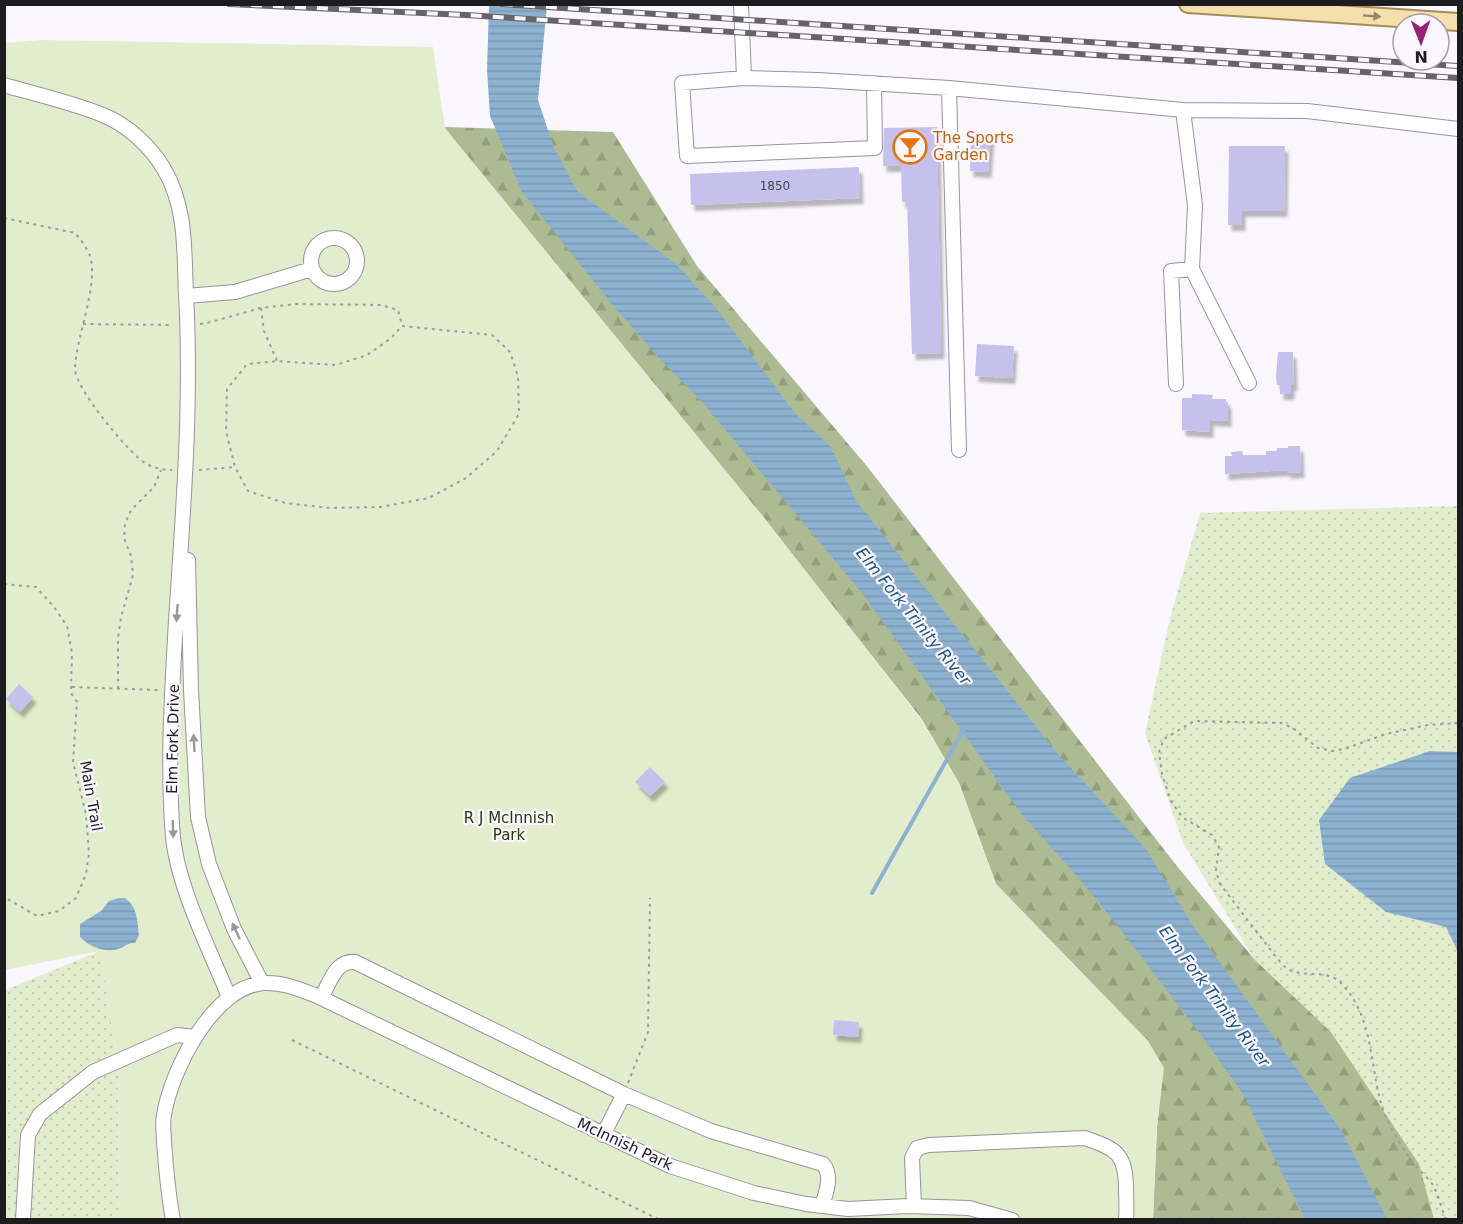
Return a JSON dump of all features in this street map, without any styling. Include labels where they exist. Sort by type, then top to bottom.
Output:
[{"type":"main road","points":[[1188,4],[1458,22]]},
{"type":"street","points":[[741,4],[744,78]]},
{"type":"street","points":[[874,83],[874,148],[687,156],[682,83],[744,78],[874,83],[949,88],[1183,110],[1307,111],[1458,129]]},
{"type":"street","name":"Elm Fork Drive","points":[[4,85],[105,115],[138,137],[164,169],[178,200],[184,240],[188,324],[186,471],[191,690],[198,818],[208,864],[234,929],[262,983]]},
{"type":"street","points":[[949,88],[959,450]]},
{"type":"street","points":[[1183,110],[1195,205],[1192,269],[1249,383]]},
{"type":"street","points":[[186,296],[235,292],[312,269]]},
{"type":"street","points":[[1176,384],[1171,271],[1192,269]]},
{"type":"street","name":"Elm Fork Drive","points":[[186,471],[172,691],[173,839],[182,878],[229,997]]},
{"type":"street","points":[[321,998],[339,966],[346,961],[355,962],[624,1094],[711,1131],[823,1164],[829,1177],[822,1206]]},
{"type":"street","points":[[173,1220],[166,1180],[163,1117],[168,1097],[189,1045],[213,1011],[242,989],[262,983]]},
{"type":"street","name":"McInnish Park","points":[[262,983],[291,986],[321,998],[670,1166],[754,1193],[849,1209],[914,1206],[969,1208],[1012,1220]]},
{"type":"street","points":[[23,1220],[28,1135],[40,1114],[93,1072],[177,1035],[195,1037]]},
{"type":"street","points":[[603,1135],[624,1094]]},
{"type":"street","points":[[914,1206],[912,1158],[917,1148],[929,1145],[1085,1138],[1104,1144],[1118,1154],[1125,1167],[1125,1220]]},
{"type":"path","points":[[4,218],[75,233],[81,239],[91,259],[91,279],[75,371],[81,385],[118,437],[142,461],[161,470],[186,471],[235,467]]},
{"type":"path","points":[[83,324],[207,323],[261,308],[296,304],[381,305],[398,310],[402,326]]},
{"type":"path","points":[[261,308],[264,331],[277,362]]},
{"type":"path","points":[[402,326],[492,335],[510,352],[518,376],[519,414],[497,451],[466,478],[429,498],[380,507],[330,508],[285,503],[248,491],[235,467],[226,431],[226,389],[247,364],[277,362],[336,365],[367,355],[390,339],[402,326]]},
{"type":"path","points":[[118,689],[119,628],[134,575],[131,556],[124,538],[125,524],[131,510],[154,487],[161,470]]},
{"type":"path","name":"Main Trail","points":[[4,584],[36,587],[67,626],[68,643],[72,653],[71,693],[76,702],[73,762],[86,814],[89,853],[86,874],[76,898],[59,911],[37,916],[4,897]]},
{"type":"path","points":[[72,687],[172,691]]},
{"type":"path","points":[[1446,1220],[1432,1183],[1416,1166],[1389,1124],[1380,1100],[1362,1014],[1352,997],[1340,981],[1325,973],[1303,973],[1286,968],[1276,957],[1220,885],[1216,871],[1219,847],[1212,835],[1182,817],[1171,801],[1162,774],[1159,752],[1164,739],[1194,721],[1281,723],[1293,728],[1318,748],[1333,751],[1386,734],[1428,725],[1458,723]]},
{"type":"path","points":[[624,1094],[648,1032],[650,898]]},
{"type":"path","points":[[292,1040],[660,1220]]},
{"type":"green space","name":"R J McInnish Park","points":[[40,40],[433,47],[445,128],[766,520],[920,718],[959,783],[996,884],[1148,1041],[1164,1068],[1157,1127],[1153,1219],[119,1219],[118,1063],[100,951],[5,970],[5,43]]},
{"type":"green space","points":[[445,127],[613,132],[697,266],[866,465],[1176,865],[1255,960],[1331,1032],[1419,1164],[1434,1219],[1153,1219],[1157,1127],[1163,1068],[1148,1041],[996,884],[959,783],[921,718],[765,520],[227,332]]},
{"type":"green space","points":[[1458,506],[1458,1219],[1434,1219],[1419,1164],[1331,1032],[1255,960],[1183,843],[1145,733],[1170,618],[1200,513]]},
{"type":"green space","points":[[100,951],[118,1063],[119,1219],[5,1220],[5,990]]},
{"type":"water","name":"Elm Fork Trinity River","points":[[489,5],[547,5],[538,100],[554,148],[578,192],[676,264],[716,308],[795,413],[831,447],[856,501],[1058,754],[1146,849],[1192,924],[1341,1130],[1387,1219],[1305,1219],[1243,1094],[1204,1039],[1117,925],[1023,816],[862,593],[703,403],[658,357],[611,303],[522,192],[490,116],[487,70]]},
{"type":"water","points":[[1430,751],[1458,752],[1458,952],[1446,927],[1386,912],[1325,864],[1319,820],[1350,778]]},
{"type":"water","points":[[125,898],[135,910],[139,935],[135,943],[115,950],[104,950],[89,944],[80,937],[80,924],[101,911],[109,901]]},
{"type":"building","points":[[937,127],[941,353],[912,354],[907,202],[902,202],[901,166],[883,166],[884,128]]},
{"type":"building","points":[[971,133],[991,135],[988,172],[970,171]]},
{"type":"building","points":[[1229,146],[1285,146],[1284,211],[1242,211],[1242,225],[1228,225]]},
{"type":"building","points":[[859,167],[860,198],[691,205],[690,174]]},
{"type":"building","points":[[977,344],[1014,346],[1012,378],[975,376]]},
{"type":"building","points":[[1278,352],[1293,352],[1294,385],[1291,385],[1291,394],[1280,394],[1280,385],[1277,385]]},
{"type":"building","points":[[1192,394],[1213,395],[1212,399],[1226,399],[1228,421],[1210,420],[1210,432],[1182,430],[1182,398],[1192,398]]},
{"type":"building","points":[[1288,446],[1300,446],[1301,472],[1287,473],[1287,470],[1225,474],[1225,456],[1232,456],[1231,452],[1242,451],[1243,455],[1266,455],[1266,451],[1277,451],[1277,448],[1288,448]]},
{"type":"building","points":[[19,684],[33,697],[20,712],[6,699]]},
{"type":"building","points":[[650,767],[665,782],[650,796],[635,782]]},
{"type":"building","points":[[834,1020],[859,1022],[858,1037],[833,1035]]},
{"type":"waterway","points":[[872,893],[964,729]]},
{"type":"railway","points":[[229,4],[466,15],[1458,78]]},
{"type":"railway","points":[[502,4],[1458,66]]},
{"type":"place","name":"The Sports Garden","points":[[910,147]]}]
